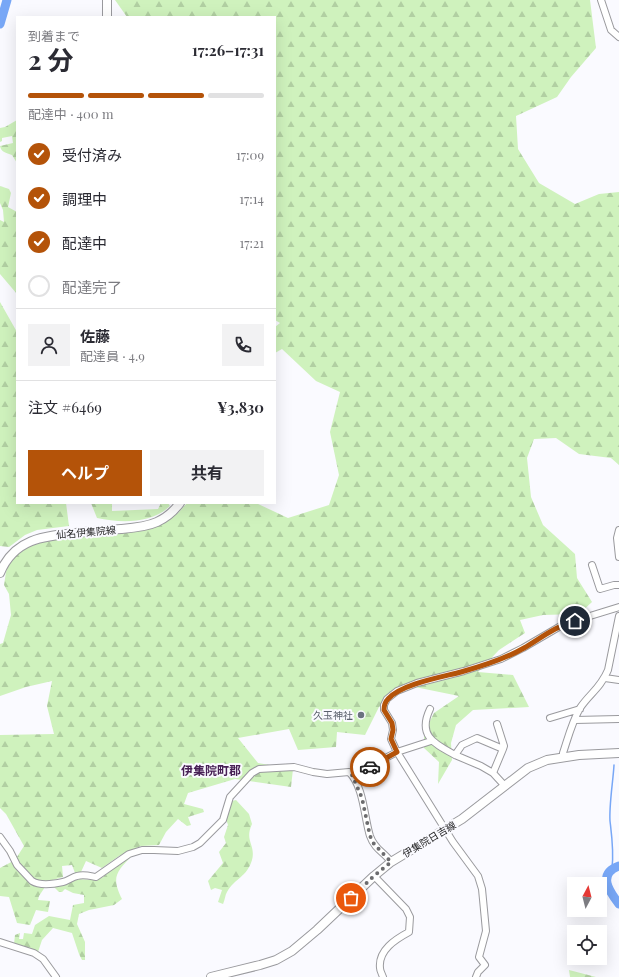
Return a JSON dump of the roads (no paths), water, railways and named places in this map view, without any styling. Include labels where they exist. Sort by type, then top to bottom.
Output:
[{"type":"main road","points":[[107,0],[107,16]]},
{"type":"main road","name":"仙名伊集院線","points":[[0,573],[3,561],[33,539],[53,535],[147,526],[163,519],[179,504]]},
{"type":"main road","name":"伊集院日吉線","points":[[211,977],[260,965],[284,956],[317,930],[391,862],[446,830],[478,808],[504,785],[528,768],[539,762],[563,757],[619,753]]},
{"type":"street","points":[[600,0],[610,30],[619,37]]},
{"type":"street","points":[[619,530],[617,538],[619,557]]},
{"type":"street","points":[[592,565],[600,589],[614,584],[619,585]]},
{"type":"street","points":[[476,977],[478,972],[485,965],[479,957],[486,931],[482,889],[478,876],[446,830],[397,752],[391,739],[393,730],[392,723],[384,710],[384,705],[387,699],[397,691],[417,683],[464,671],[502,659],[564,624],[619,608]]},
{"type":"street","points":[[563,757],[563,753],[580,709],[605,678],[619,616]]},
{"type":"street","points":[[613,642],[619,646]]},
{"type":"street","points":[[605,678],[619,680]]},
{"type":"street","points":[[430,709],[425,722],[426,732],[432,741],[455,755],[493,772],[504,785]]},
{"type":"street","points":[[550,718],[580,709]]},
{"type":"street","points":[[575,720],[619,719]]},
{"type":"street","points":[[493,772],[504,746],[497,724]]},
{"type":"street","points":[[455,755],[462,745],[477,738],[503,749]]},
{"type":"street","points":[[352,775],[397,752],[432,741]]},
{"type":"street","points":[[1,841],[10,851],[17,865],[35,883],[52,884],[64,882],[76,876],[96,876],[129,854],[148,850],[178,851],[193,847],[200,843],[222,820],[230,797],[252,773],[259,769],[294,768],[327,774],[349,772],[352,775],[362,798],[370,836],[374,844],[391,862]]},
{"type":"street","points":[[374,876],[406,909],[410,917],[409,932],[394,941],[383,954],[379,968],[383,977]]},
{"type":"street","points":[[0,942],[34,953],[43,960],[56,977]]},
{"type":"waterway","points":[[0,24],[7,0]]},
{"type":"waterway","points":[[612,868],[613,850],[610,815],[614,765]]},
{"type":"waterway","points":[[619,866],[612,869],[608,873],[607,878],[609,888],[619,904]]},
{"type":"place","name":"久玉神社","points":[[361,715]]},
{"type":"district","name":"伊集院町郡","points":[[211,771]]}]
